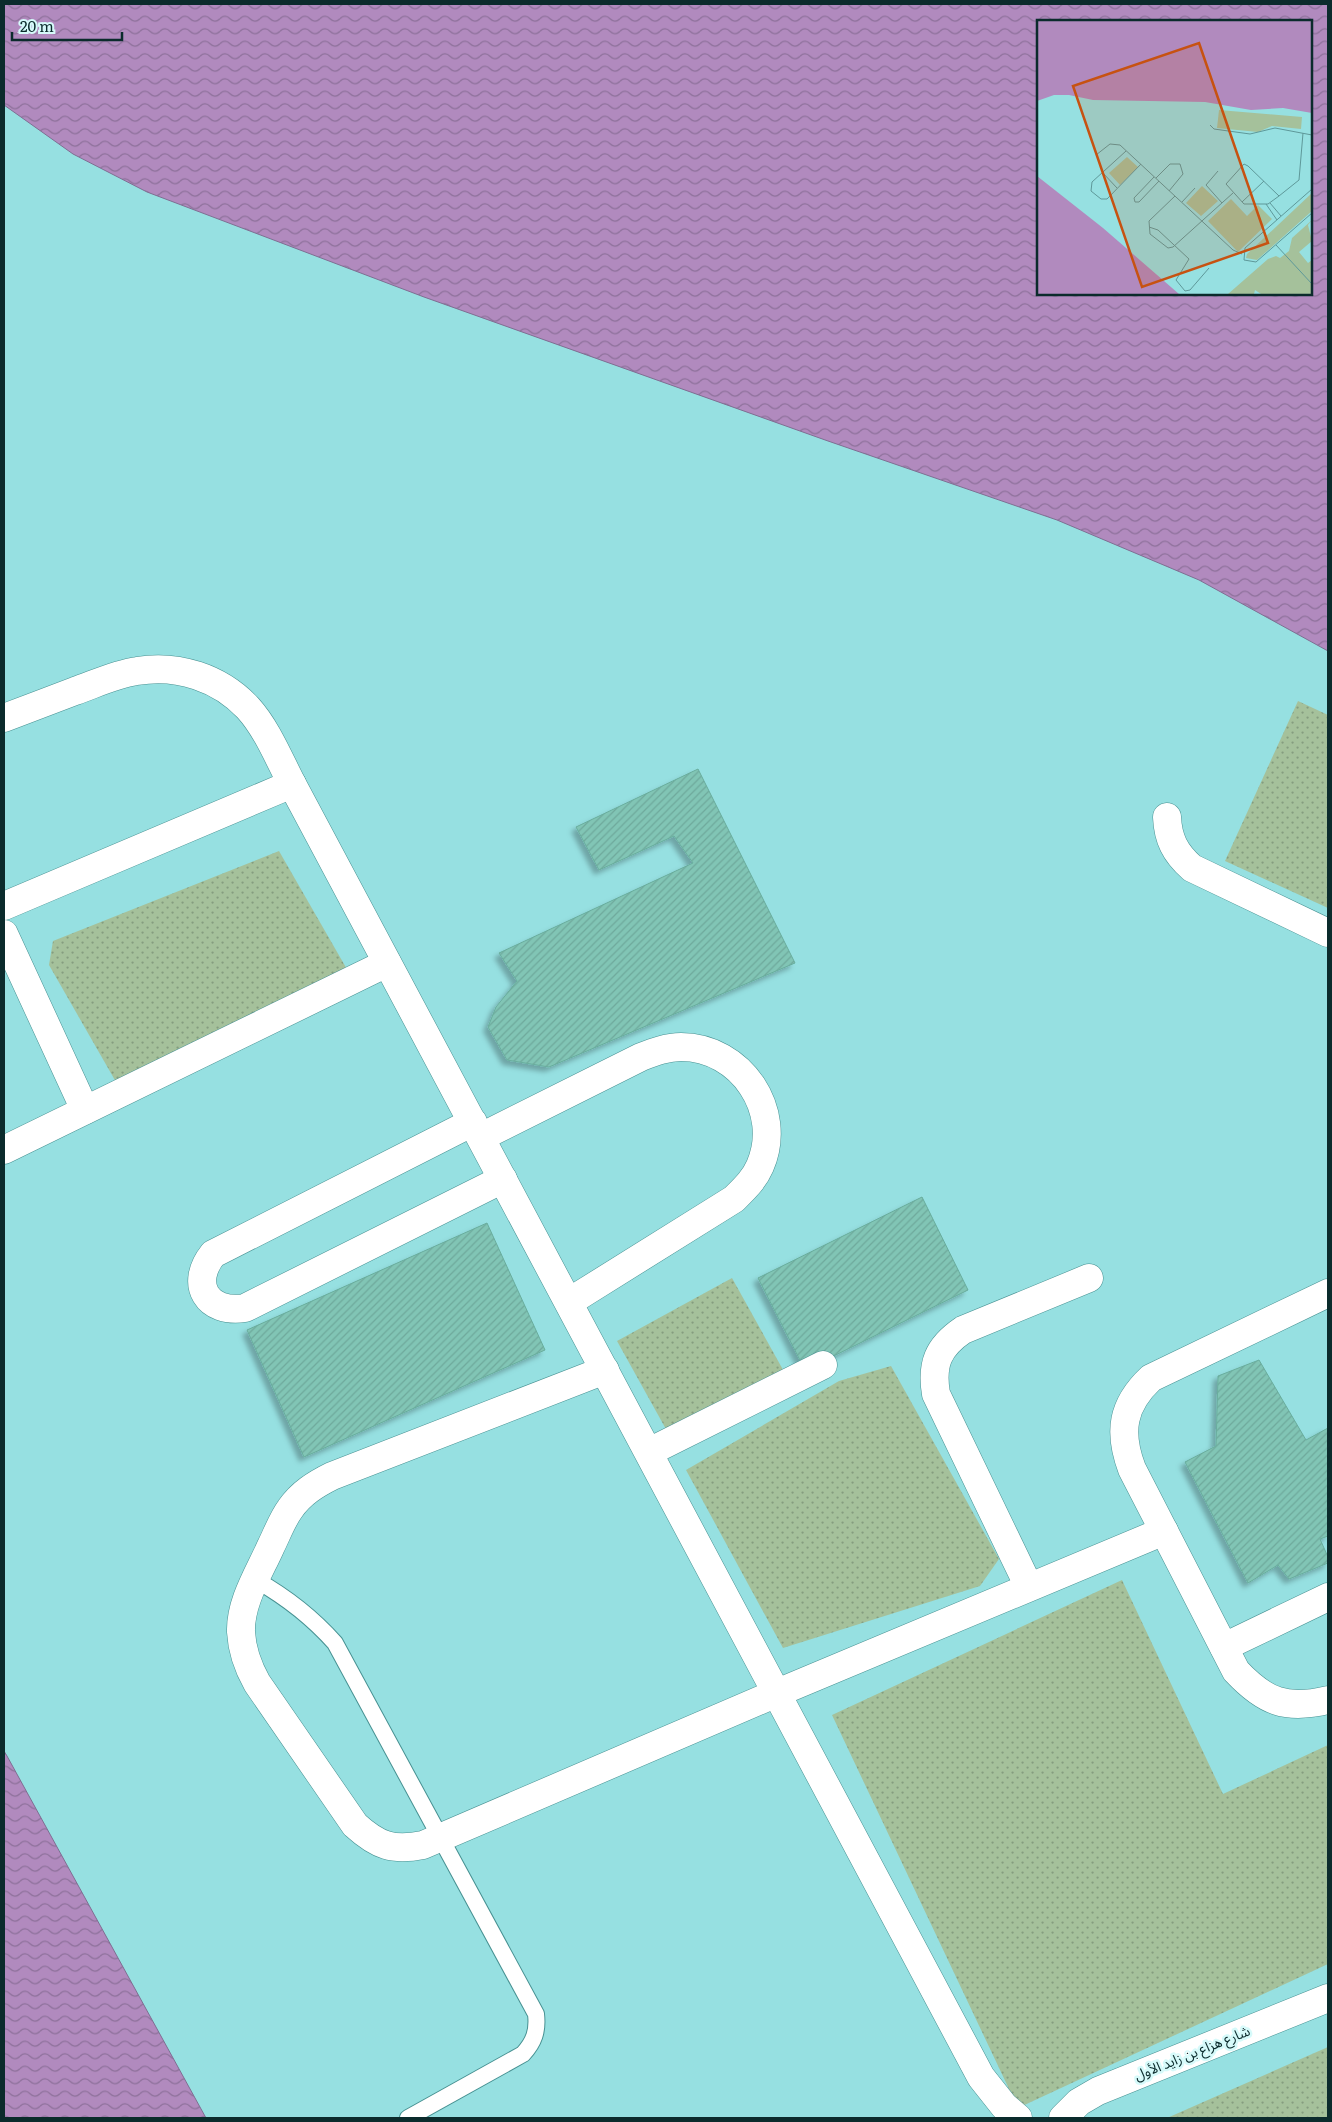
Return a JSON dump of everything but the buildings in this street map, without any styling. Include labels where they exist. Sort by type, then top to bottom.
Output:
[{"type":"street","points":[[4,718],[112,677],[136,671],[161,668],[185,672],[209,680],[230,692],[248,709],[263,729],[981,2077],[1004,2106],[1018,2118]]},
{"type":"street","points":[[4,906],[292,784]]},
{"type":"street","points":[[1167,817],[1168,832],[1172,846],[1180,858],[1192,868],[1328,934]]},
{"type":"street","points":[[4,934],[85,1110]]},
{"type":"street","points":[[4,1150],[387,962]]},
{"type":"street","points":[[504,1179],[245,1308],[224,1309],[214,1304],[207,1296],[202,1285],[202,1274],[206,1263],[213,1254],[477,1129],[660,1050],[681,1047],[702,1050],[722,1057],[739,1070],[753,1085],[762,1105],[767,1125],[766,1146],[760,1166],[749,1184],[734,1199],[569,1302]]},
{"type":"street","points":[[1029,1588],[936,1394],[935,1364],[941,1350],[951,1338],[963,1330],[1089,1278]]},
{"type":"street","points":[[1328,1293],[1151,1378],[1139,1390],[1130,1404],[1123,1436],[1126,1453],[1132,1468],[1236,1671],[1252,1688],[1278,1702],[1293,1704],[1328,1700]]},
{"type":"street","points":[[649,1452],[824,1365]]},
{"type":"street","points":[[605,1370],[316,1484],[301,1496],[290,1509],[243,1612],[242,1649],[248,1667],[257,1683],[356,1825],[369,1838],[386,1846],[405,1849],[423,1845],[777,1693],[1164,1531]]},
{"type":"street","points":[[1224,1647],[1328,1597]]},
{"type":"street","name":"شارع هزاع بن زايد الأول","points":[[1063,2118],[1079,2102],[1098,2091],[1328,1998]]},
{"type":"lane","points":[[256,1580],[302,1610],[334,1642],[532,2003],[536,2014],[535,2036],[522,2054],[408,2118]]},
{"type":"green space","points":[[1298,701],[1328,715],[1328,908],[1225,861]]},
{"type":"green space","points":[[279,851],[348,971],[120,1089],[49,965],[53,941]]},
{"type":"green space","points":[[732,1278],[787,1377],[672,1440],[617,1341]]},
{"type":"green space","points":[[891,1366],[999,1559],[980,1586],[783,1648],[686,1470],[839,1381]]},
{"type":"green space","points":[[1122,1580],[1223,1794],[1328,1745],[1328,1964],[1018,2108],[832,1715]]},
{"type":"green space","points":[[1328,2047],[1328,2118],[1167,2118]]},
{"type":"water","points":[[4,4],[1328,4],[1328,651],[1199,580],[1057,520],[828,441],[424,297],[147,192],[73,154],[4,105]]},
{"type":"water","points":[[4,1751],[7,1756],[206,2118],[4,2118]]}]
